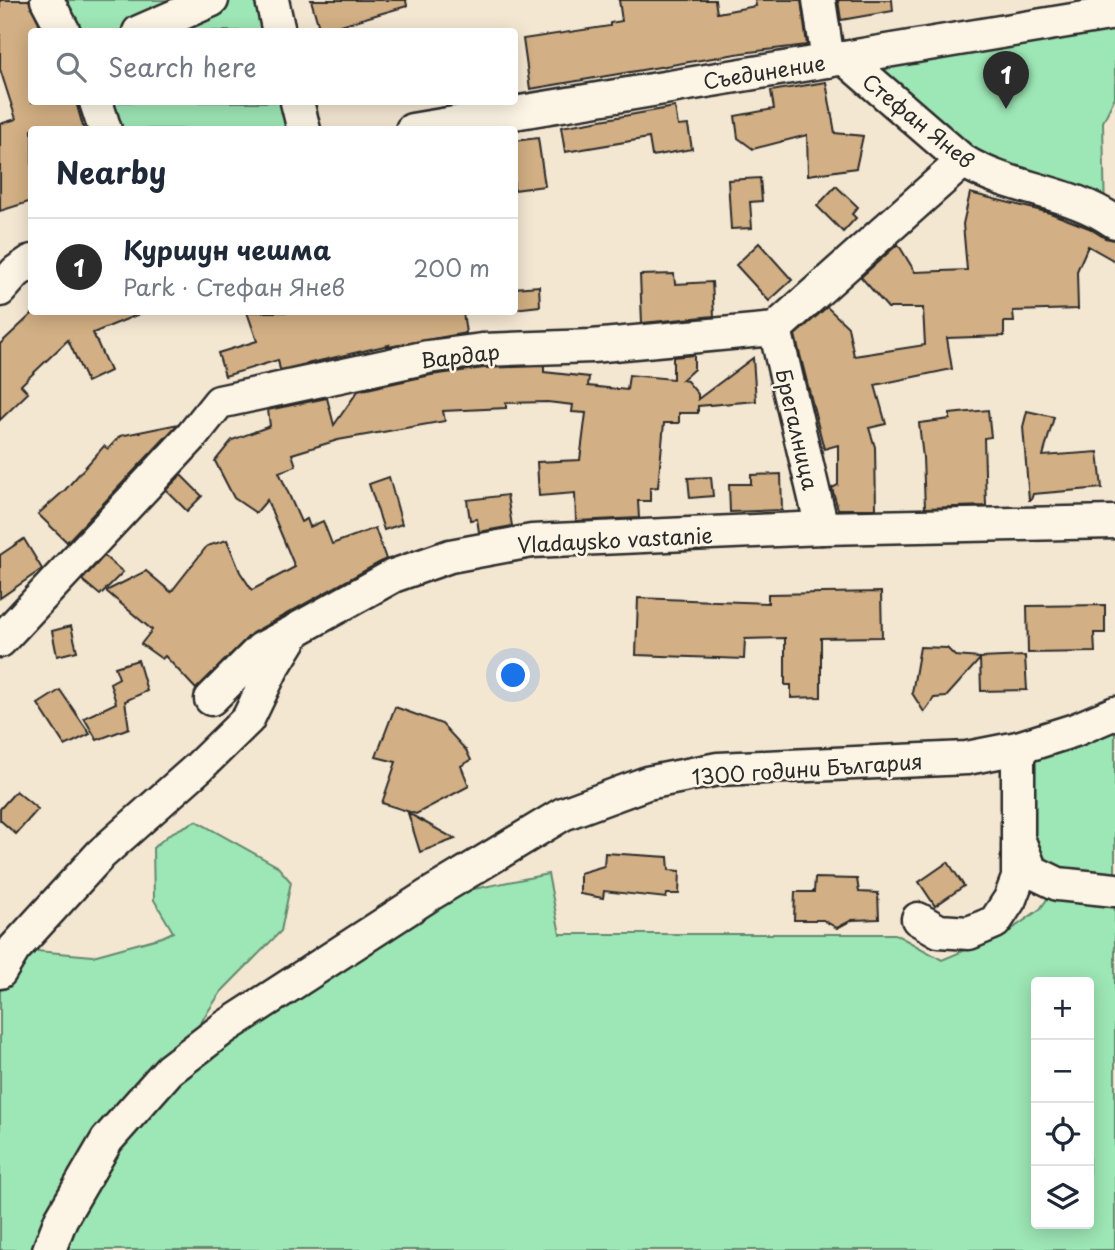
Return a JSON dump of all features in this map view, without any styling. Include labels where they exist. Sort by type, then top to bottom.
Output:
[{"type":"street","points":[[47,0],[62,28]]},
{"type":"street","points":[[148,28],[212,0]]},
{"type":"street","points":[[272,0],[278,28]]},
{"type":"street","points":[[819,0],[836,59]]},
{"type":"street","name":"Съединение","points":[[436,126],[836,59],[1108,19]]},
{"type":"street","name":"Стефан Янев","points":[[836,59],[977,169],[1013,183],[1063,197],[1115,222]]},
{"type":"street","points":[[97,105],[104,126]]},
{"type":"street","points":[[298,105],[303,126]]},
{"type":"street","points":[[775,329],[964,160]]},
{"type":"street","name":"Брегалница","points":[[775,329],[822,528]]},
{"type":"street","name":"Вардар","points":[[0,641],[181,447],[219,402],[428,357],[482,350],[592,346],[775,329]]},
{"type":"street","name":"Vladaysko vastanie","points":[[0,972],[14,949],[102,854],[248,719],[272,669],[296,630],[393,576],[450,556],[532,541],[822,528],[1115,522]]},
{"type":"street","points":[[211,699],[261,649],[296,630]]},
{"type":"street","name":"1300 години България","points":[[49,1250],[61,1219],[107,1140],[169,1070],[224,1028],[429,895],[563,814],[647,783],[718,769],[967,758],[1018,748],[1075,730],[1115,713]]},
{"type":"street","points":[[918,919],[939,932],[969,933],[995,922],[1010,899],[1018,878],[1018,748]]},
{"type":"street","points":[[1018,838],[1031,871],[1058,884],[1115,890]]},
{"type":"green space","points":[[62,0],[262,0],[269,28],[76,28]]},
{"type":"green space","points":[[1115,27],[1115,97],[1103,122],[1105,215],[1013,183],[844,58]]},
{"type":"green space","points":[[110,105],[289,105],[293,126],[119,126]]},
{"type":"green space","points":[[1115,713],[1115,1250],[0,1250],[0,972],[14,949],[93,956],[173,932],[154,900],[153,848],[171,833],[196,821],[277,866],[291,882],[281,931],[221,992],[171,1067],[423,912],[469,890],[548,874],[560,934],[895,934],[942,960],[1008,932],[1040,909],[1063,877],[1034,862],[1026,833],[1034,754]]},
{"type":"building","points":[[0,0],[29,0],[41,28],[28,28],[28,105],[77,105],[83,126],[28,126],[28,202],[0,211],[0,124],[16,119],[0,69]]},
{"type":"building","points":[[311,0],[406,0],[407,6],[330,28],[319,28]]},
{"type":"building","points":[[619,0],[715,0],[717,13],[756,6],[755,0],[801,0],[807,45],[742,53],[530,89],[523,39],[610,26],[610,23],[622,21]]},
{"type":"building","points":[[838,0],[892,0],[893,11],[841,20]]},
{"type":"building","points":[[826,82],[835,133],[863,136],[856,168],[808,175],[807,135],[753,149],[738,138],[735,116],[774,109],[771,91]]},
{"type":"building","points":[[675,107],[678,126],[688,125],[692,149],[652,156],[649,138],[565,152],[561,127]]},
{"type":"building","points":[[538,138],[545,186],[518,189],[518,140]]},
{"type":"building","points":[[760,178],[762,201],[750,202],[752,228],[731,229],[728,180]]},
{"type":"building","points":[[836,186],[858,207],[852,214],[856,218],[843,232],[817,206]]},
{"type":"building","points":[[970,193],[1050,213],[1115,240],[1115,261],[1088,246],[1077,271],[1078,309],[1013,311],[1014,322],[1004,322],[1004,336],[947,338],[952,369],[875,385],[886,424],[869,428],[875,447],[876,509],[838,509],[832,488],[838,485],[838,445],[824,449],[795,335],[827,307],[848,327],[854,356],[925,345],[923,308],[888,308],[861,277],[898,244],[915,272],[967,270],[963,224]]},
{"type":"building","points":[[759,243],[792,280],[769,301],[736,265]]},
{"type":"building","points":[[674,274],[675,284],[712,282],[714,316],[642,323],[640,275]]},
{"type":"building","points":[[539,286],[540,306],[518,309],[518,288]]},
{"type":"building","points":[[31,315],[137,315],[93,333],[110,371],[87,382],[68,340],[21,385],[28,393],[0,420],[0,344]]},
{"type":"building","points":[[248,315],[463,315],[466,333],[388,347],[389,345],[280,370],[278,360],[225,376],[218,353],[257,341]]},
{"type":"building","points":[[694,355],[694,369],[682,380],[687,381],[698,394],[698,399],[753,358],[756,401],[698,406],[698,413],[679,413],[679,423],[664,423],[658,487],[650,488],[650,501],[638,501],[639,518],[576,521],[575,493],[539,496],[537,462],[580,460],[586,413],[572,412],[573,405],[547,402],[506,403],[506,408],[443,411],[445,421],[338,440],[292,454],[296,466],[279,472],[301,522],[307,519],[310,527],[323,521],[332,544],[375,528],[386,559],[252,633],[196,689],[165,656],[162,659],[141,644],[152,630],[106,591],[146,571],[171,592],[207,546],[227,540],[240,572],[252,590],[295,567],[267,500],[256,513],[234,498],[215,461],[232,440],[270,426],[268,410],[327,398],[334,425],[358,391],[431,375],[484,368],[544,366],[544,372],[589,377],[588,386],[627,390],[629,375],[673,379],[673,357]]},
{"type":"building","points":[[988,410],[991,437],[984,438],[986,506],[925,508],[919,423],[950,419],[950,414]]},
{"type":"building","points":[[1027,411],[1054,417],[1043,456],[1098,452],[1102,488],[1033,494],[1029,500],[1023,427]]},
{"type":"building","points":[[178,424],[67,542],[38,514],[65,490],[104,446],[108,449],[120,436]]},
{"type":"building","points":[[781,474],[782,510],[730,512],[729,484],[751,484],[751,475]]},
{"type":"building","points":[[181,475],[202,496],[187,511],[166,490]]},
{"type":"building","points":[[389,477],[402,524],[384,530],[369,484]]},
{"type":"building","points":[[711,477],[713,496],[690,498],[688,478]]},
{"type":"building","points":[[507,495],[512,526],[479,532],[477,519],[470,520],[467,500]]},
{"type":"building","points":[[24,539],[42,569],[0,598],[0,555]]},
{"type":"building","points":[[104,556],[123,572],[100,595],[82,580]]},
{"type":"building","points":[[881,592],[882,637],[821,638],[821,697],[791,698],[791,685],[785,685],[785,638],[745,639],[744,659],[636,655],[638,598],[768,603],[768,594]]},
{"type":"building","points":[[1105,605],[1105,633],[1094,633],[1095,652],[1028,653],[1027,606]]},
{"type":"building","points":[[71,626],[77,651],[57,656],[52,631]]},
{"type":"building","points":[[920,647],[947,648],[955,656],[1025,656],[1027,690],[981,691],[980,659],[946,697],[934,698],[924,712],[912,693]]},
{"type":"building","points":[[138,660],[147,691],[125,701],[129,728],[97,740],[84,718],[116,703],[110,683],[119,678],[115,667]]},
{"type":"building","points":[[60,690],[90,734],[65,746],[38,704]]},
{"type":"building","points":[[395,707],[442,724],[466,750],[471,760],[461,766],[469,786],[416,814],[382,803],[396,762],[376,757]]},
{"type":"building","points":[[16,791],[38,809],[16,834],[0,820],[0,809]]},
{"type":"building","points":[[408,813],[455,839],[420,852]]},
{"type":"building","points":[[605,853],[668,857],[669,870],[680,871],[679,894],[667,894],[666,898],[604,891],[603,898],[580,894],[580,873],[604,866]]},
{"type":"building","points":[[948,862],[964,886],[935,906],[919,882]]},
{"type":"building","points":[[815,878],[857,879],[859,892],[878,893],[879,919],[852,920],[837,928],[823,920],[794,920],[795,892],[814,892]]},
{"type":"place","name":"Куршун чешма","points":[[1006,109]]}]
